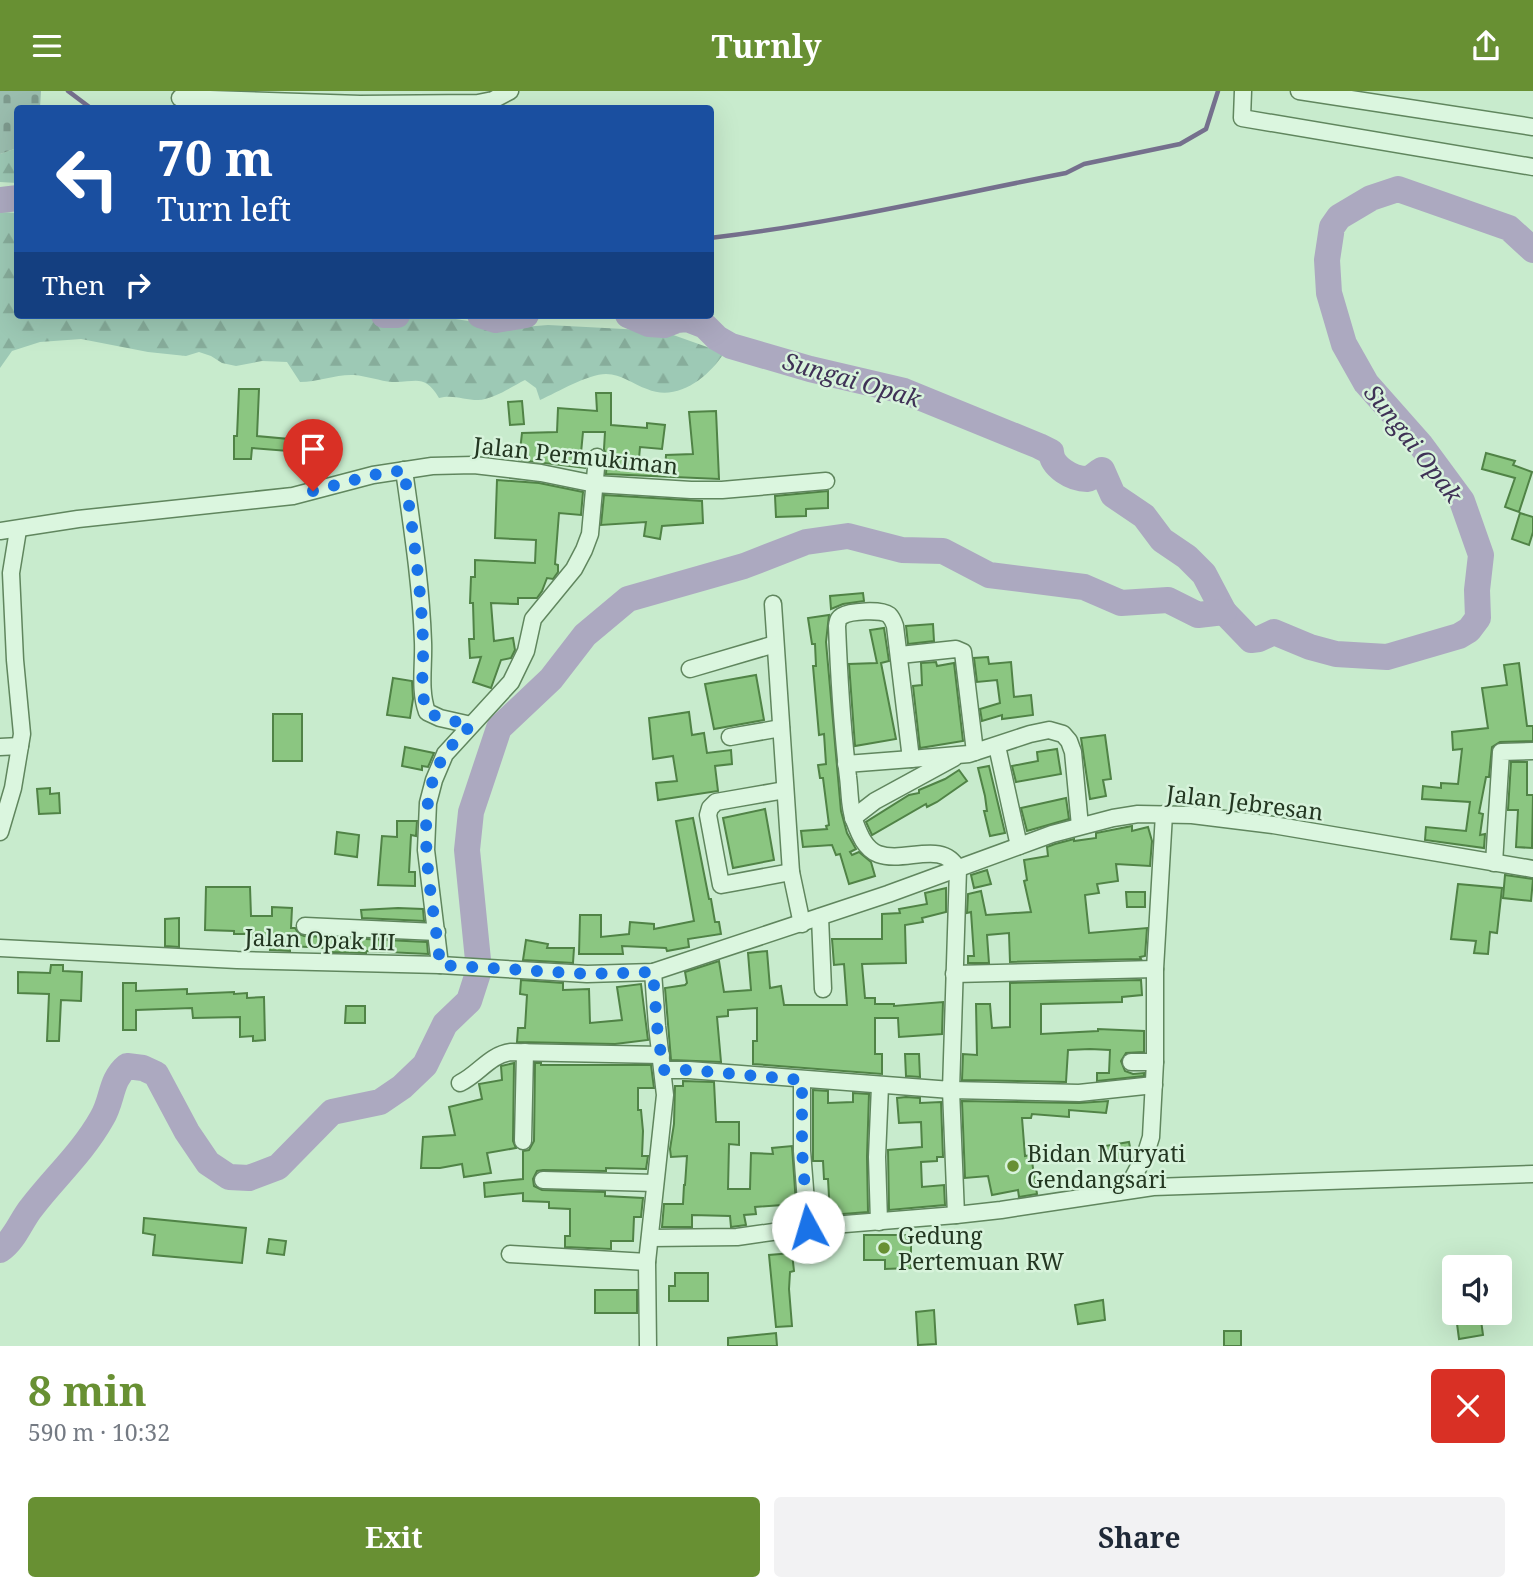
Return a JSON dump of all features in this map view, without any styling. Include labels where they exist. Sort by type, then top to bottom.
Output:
[{"type":"street","points":[[180,99],[275,96],[459,97],[493,100],[510,91]]},
{"type":"street","points":[[1243,91],[1242,118],[1533,167]]},
{"type":"street","points":[[1299,91],[1533,127]]},
{"type":"street","points":[[446,965],[437,932],[427,869],[428,803],[434,780],[445,754],[511,682],[526,651],[533,619],[574,569],[584,550],[590,534],[597,457]]},
{"type":"street","name":"Jalan Permukiman","points":[[0,531],[78,519],[293,496],[373,475],[432,466],[474,465],[541,473],[594,484],[722,490],[826,481]]},
{"type":"street","points":[[404,470],[417,561],[423,644],[423,700],[427,712],[471,725]]},
{"type":"street","points":[[0,832],[13,788],[22,734],[6,622],[10,573],[18,530]]},
{"type":"street","points":[[773,604],[791,872],[802,923]]},
{"type":"street","points":[[911,759],[895,626],[888,615],[877,612],[844,615],[837,621],[846,764],[853,818],[864,844],[879,854],[907,856],[938,853],[953,860],[958,869],[951,1090],[956,1215]]},
{"type":"street","points":[[690,669],[775,644]]},
{"type":"street","points":[[900,655],[956,649],[963,652],[975,752]]},
{"type":"street","points":[[730,737],[781,728]]},
{"type":"street","points":[[846,764],[959,755],[1049,730],[1063,734],[1073,753],[1080,827]]},
{"type":"street","points":[[0,747],[20,746]]},
{"type":"street","points":[[996,746],[1019,846]]},
{"type":"street","points":[[1494,863],[1501,752],[1533,751]]},
{"type":"street","points":[[853,818],[875,801],[959,755]]},
{"type":"street","points":[[785,790],[716,803],[710,808],[708,815],[721,885],[791,872]]},
{"type":"street","points":[[1127,1189],[1146,1153],[1151,1137],[1155,1062],[1155,969],[1164,814]]},
{"type":"street","name":"Jalan Jebresan","points":[[958,869],[1019,846],[1113,818],[1164,814],[1273,825],[1533,869]]},
{"type":"street","name":"Jalan Opak III","points":[[0,948],[237,960],[446,965],[587,974],[653,972],[958,869]]},
{"type":"street","points":[[820,917],[823,989]]},
{"type":"street","points":[[305,926],[437,932]]},
{"type":"street","points":[[954,974],[1155,969]]},
{"type":"street","points":[[648,1346],[647,1262],[665,1095],[653,972]]},
{"type":"street","points":[[460,1083],[472,1077],[493,1057],[511,1052],[525,1052],[662,1063],[689,1070],[951,1090],[1079,1093],[1154,1086]]},
{"type":"street","points":[[523,1141],[525,1052]]},
{"type":"street","points":[[1131,1062],[1155,1062]]},
{"type":"street","points":[[802,1080],[802,1151],[808,1227]]},
{"type":"street","points":[[879,1222],[877,1157],[880,1086]]},
{"type":"street","points":[[650,1238],[737,1237],[808,1227],[956,1215],[1127,1189],[1181,1185],[1533,1174]]},
{"type":"street","points":[[543,1180],[655,1183]]},
{"type":"street","points":[[510,1254],[647,1262]]},
{"type":"green space","points":[[0,91],[41,91],[40,105],[14,105],[14,149],[0,154]]},
{"type":"green space","points":[[14,149],[14,183],[0,182],[0,154]]},
{"type":"green space","points":[[0,212],[14,213],[14,319],[456,319],[511,328],[548,325],[662,331],[724,353],[701,379],[680,390],[658,392],[606,374],[582,380],[540,400],[536,388],[525,380],[484,399],[439,398],[429,385],[419,381],[392,382],[348,375],[300,382],[287,362],[262,361],[236,366],[222,363],[199,352],[186,356],[148,352],[81,339],[40,342],[12,351],[0,368]]},
{"type":"building","points":[[239,389],[259,389],[257,436],[289,439],[288,451],[252,448],[251,459],[234,459]]},
{"type":"building","points":[[596,393],[611,393],[611,425],[647,428],[647,423],[665,425],[662,449],[640,447],[638,470],[665,473],[666,455],[693,454],[689,412],[716,411],[719,479],[606,474],[605,432],[583,432],[581,453],[587,453],[585,468],[519,460],[522,433],[557,432],[558,408],[597,411]]},
{"type":"building","points":[[522,401],[524,424],[510,425],[508,402]]},
{"type":"building","points":[[1486,453],[1515,461],[1513,465],[1532,472],[1519,512],[1505,507],[1515,478],[1482,469]]},
{"type":"building","points":[[497,480],[539,483],[583,492],[581,515],[559,513],[555,564],[558,565],[558,572],[553,579],[547,578],[537,598],[518,598],[518,604],[491,603],[494,641],[513,638],[515,650],[511,658],[501,660],[491,688],[473,682],[481,657],[470,658],[469,639],[474,639],[473,603],[470,603],[471,577],[475,577],[475,560],[535,563],[536,540],[495,538]]},
{"type":"building","points":[[828,491],[828,508],[806,509],[806,516],[776,517],[775,496]]},
{"type":"building","points":[[604,495],[702,501],[703,523],[662,526],[660,539],[644,536],[646,522],[601,525]]},
{"type":"building","points":[[1520,513],[1533,517],[1533,532],[1529,545],[1512,539]]},
{"type":"building","points":[[863,593],[864,601],[831,609],[830,596]]},
{"type":"building","points":[[829,615],[826,642],[841,811],[847,833],[856,849],[850,852],[852,855],[859,852],[871,862],[875,876],[849,884],[840,854],[836,855],[832,845],[803,847],[801,831],[827,829],[826,826],[829,825],[823,778],[820,778],[818,765],[826,764],[824,734],[819,735],[813,666],[816,666],[815,644],[812,644],[808,618]]},
{"type":"building","points":[[933,624],[934,641],[908,644],[906,626]]},
{"type":"building","points":[[884,628],[889,661],[881,663],[896,739],[855,746],[849,664],[877,663],[870,630]]},
{"type":"building","points":[[988,657],[989,664],[1011,662],[1014,697],[1031,695],[1033,715],[1002,719],[1002,715],[982,721],[980,709],[1000,703],[997,680],[977,682],[974,658]]},
{"type":"building","points":[[936,662],[937,666],[954,663],[963,741],[920,748],[913,686],[922,685],[921,663]]},
{"type":"building","points":[[1519,663],[1527,726],[1533,726],[1533,741],[1500,742],[1492,747],[1489,777],[1486,777],[1479,813],[1483,814],[1480,835],[1485,834],[1484,848],[1425,840],[1426,827],[1466,831],[1470,802],[1422,799],[1423,786],[1441,788],[1441,783],[1458,784],[1462,749],[1453,750],[1452,732],[1488,728],[1482,688],[1507,685],[1504,665]]},
{"type":"building","points":[[756,675],[764,720],[714,729],[705,684]]},
{"type":"building","points":[[393,678],[412,681],[410,718],[387,715]]},
{"type":"building","points":[[689,712],[692,735],[704,733],[707,753],[731,750],[732,764],[715,766],[718,791],[658,800],[656,783],[677,781],[673,756],[653,759],[649,718]]},
{"type":"building","points":[[273,714],[302,714],[302,761],[273,761]]},
{"type":"building","points":[[1105,735],[1111,779],[1103,780],[1106,796],[1090,799],[1081,738]]},
{"type":"building","points":[[405,747],[434,753],[428,767],[422,766],[422,770],[402,766]]},
{"type":"building","points":[[1057,749],[1061,774],[1016,782],[1012,766],[1038,761],[1037,752]]},
{"type":"building","points":[[1511,762],[1527,762],[1527,795],[1533,795],[1532,848],[1516,847],[1518,810],[1508,810]]},
{"type":"building","points":[[989,766],[1005,833],[990,836],[978,768]]},
{"type":"building","points":[[959,770],[967,781],[937,802],[927,807],[926,804],[872,835],[866,822],[909,795],[919,793],[919,790]]},
{"type":"building","points":[[50,788],[50,794],[59,793],[60,813],[39,814],[37,789]]},
{"type":"building","points":[[1066,798],[1069,819],[1027,831],[1021,808]]},
{"type":"building","points":[[765,809],[774,860],[733,868],[723,818]]},
{"type":"building","points":[[693,818],[709,899],[721,934],[688,939],[689,947],[667,951],[666,948],[622,946],[623,954],[579,954],[580,915],[601,915],[601,937],[629,934],[630,922],[654,924],[654,929],[694,921],[676,821]]},
{"type":"building","points":[[397,821],[417,821],[416,836],[411,835],[409,872],[415,872],[415,886],[378,885],[382,836],[397,837]]},
{"type":"building","points":[[1132,826],[1132,831],[1148,827],[1152,841],[1150,866],[1116,864],[1118,881],[1097,884],[1099,893],[1085,895],[1089,933],[1147,928],[1145,956],[1140,957],[1141,959],[1010,962],[1009,933],[987,935],[989,963],[968,963],[968,956],[974,956],[971,912],[967,913],[968,894],[981,891],[986,915],[1031,912],[1024,881],[1027,880],[1024,860],[1048,856],[1047,847],[1055,844],[1074,839],[1096,838],[1096,833]]},
{"type":"building","points":[[337,832],[359,835],[357,857],[335,854]]},
{"type":"building","points":[[987,870],[991,884],[974,888],[971,875]]},
{"type":"building","points":[[1505,875],[1533,879],[1531,901],[1503,898]]},
{"type":"building","points":[[1458,884],[1502,888],[1497,933],[1490,932],[1488,954],[1474,953],[1476,941],[1451,939]]},
{"type":"building","points":[[206,887],[250,887],[251,916],[272,916],[272,907],[292,908],[291,928],[304,936],[427,942],[428,954],[326,952],[326,948],[290,946],[290,951],[270,950],[271,940],[250,940],[251,934],[234,934],[234,931],[205,930]]},
{"type":"building","points":[[946,888],[946,912],[922,918],[923,922],[905,925],[906,963],[862,964],[865,998],[875,998],[875,1004],[894,1006],[943,1002],[942,1034],[899,1037],[898,1018],[875,1018],[875,1054],[882,1054],[882,1074],[753,1064],[753,1041],[757,1041],[757,1008],[728,1010],[728,1016],[717,1017],[721,1062],[671,1060],[665,988],[685,985],[685,972],[719,961],[724,992],[751,990],[748,953],[767,951],[770,988],[781,986],[784,1005],[847,1005],[844,964],[834,965],[832,939],[882,939],[882,914],[900,913],[899,909],[927,904],[925,893]]},
{"type":"building","points":[[1126,892],[1145,892],[1145,907],[1127,907]]},
{"type":"building","points":[[423,909],[424,921],[362,918],[361,910]]},
{"type":"building","points":[[179,918],[179,947],[165,946],[165,919]]},
{"type":"building","points":[[526,940],[548,944],[547,948],[574,948],[573,963],[523,960]]},
{"type":"building","points":[[51,965],[63,965],[63,971],[82,972],[81,1001],[61,1000],[59,1041],[47,1041],[49,994],[18,993],[18,972],[50,973]]},
{"type":"building","points":[[521,980],[563,983],[563,990],[589,989],[590,1023],[622,1020],[617,987],[641,984],[648,1040],[615,1044],[517,1042],[518,1028],[525,1028],[527,995],[520,994]]},
{"type":"building","points":[[1141,980],[1142,995],[1122,997],[1122,1002],[1041,1004],[1041,1034],[1098,1029],[1144,1031],[1144,1052],[1126,1053],[1121,1061],[1125,1071],[1133,1074],[1144,1073],[1144,1076],[1097,1081],[1097,1073],[1109,1073],[1110,1050],[1090,1049],[1068,1050],[1066,1082],[962,1080],[963,1054],[977,1055],[976,1004],[990,1004],[992,1028],[1010,1027],[1010,983]]},
{"type":"building","points":[[123,983],[136,983],[136,991],[187,989],[187,994],[234,992],[247,993],[247,998],[264,997],[265,1040],[253,1041],[253,1036],[240,1037],[240,1017],[193,1018],[192,1008],[136,1010],[136,1030],[123,1030]]},
{"type":"building","points":[[346,1006],[365,1006],[365,1023],[345,1023]]},
{"type":"building","points":[[905,1054],[919,1054],[920,1077],[906,1076]]},
{"type":"building","points":[[514,1063],[513,1141],[516,1148],[487,1153],[491,1173],[464,1177],[462,1164],[421,1168],[423,1137],[455,1135],[449,1107],[482,1099],[479,1084],[502,1080],[501,1066]]},
{"type":"building","points":[[535,1063],[651,1065],[654,1088],[638,1088],[638,1110],[641,1110],[643,1131],[642,1156],[648,1156],[646,1169],[543,1170],[537,1171],[533,1179],[534,1186],[542,1190],[605,1192],[605,1196],[643,1198],[641,1217],[634,1217],[633,1241],[611,1241],[611,1249],[565,1247],[565,1236],[570,1236],[570,1209],[549,1208],[549,1202],[523,1201],[523,1193],[485,1197],[484,1183],[523,1179],[523,1151],[529,1150],[534,1141]]},
{"type":"building","points":[[683,1081],[714,1082],[716,1122],[739,1122],[739,1145],[729,1144],[728,1189],[750,1189],[751,1153],[773,1154],[772,1148],[792,1146],[796,1204],[755,1207],[756,1214],[744,1215],[746,1225],[731,1227],[730,1216],[692,1215],[692,1227],[662,1227],[664,1204],[683,1204],[687,1156],[671,1157],[670,1149],[675,1086],[683,1086]]},
{"type":"building","points":[[813,1090],[828,1091],[828,1103],[853,1102],[853,1093],[869,1094],[868,1212],[830,1215],[828,1179],[824,1179],[823,1161],[813,1161]]},
{"type":"building","points":[[897,1098],[920,1098],[920,1103],[941,1102],[943,1157],[937,1157],[937,1161],[921,1162],[922,1187],[944,1185],[945,1205],[889,1210],[888,1150],[922,1147],[921,1122],[899,1123]]},
{"type":"building","points":[[962,1101],[1108,1101],[1106,1113],[1069,1110],[1069,1117],[1032,1114],[1031,1118],[1022,1118],[1025,1156],[1031,1155],[1037,1194],[1019,1197],[1018,1190],[992,1195],[988,1176],[965,1178]]},
{"type":"building","points":[[1129,1142],[1132,1158],[1108,1162],[1105,1146]]},
{"type":"building","points":[[144,1218],[246,1228],[242,1263],[153,1255],[155,1235],[143,1233]]},
{"type":"building","name":"Gedung Pertemuan RW","points":[[864,1235],[911,1235],[911,1268],[885,1269],[885,1260],[864,1260]]},
{"type":"building","points":[[269,1239],[286,1241],[284,1255],[267,1253]]},
{"type":"building","points":[[792,1253],[794,1271],[790,1272],[789,1289],[792,1326],[776,1327],[769,1255]]},
{"type":"building","points":[[675,1273],[708,1273],[708,1301],[669,1301],[669,1286],[675,1286]]},
{"type":"building","points":[[595,1290],[637,1290],[637,1313],[595,1313]]},
{"type":"building","points":[[1103,1300],[1105,1320],[1078,1324],[1075,1305]]},
{"type":"building","points":[[934,1310],[936,1344],[918,1345],[916,1312]]},
{"type":"building","points":[[1457,1325],[1482,1325],[1483,1335],[1459,1339]]},
{"type":"building","points":[[1224,1331],[1241,1331],[1241,1346],[1224,1346]]},
{"type":"building","points":[[776,1333],[777,1346],[728,1346],[728,1338]]},
{"type":"waterway","points":[[68,91],[87,105]]},
{"type":"waterway","points":[[714,237],[889,209],[1066,173],[1084,164],[1180,144],[1206,129],[1218,91]]},
{"type":"waterway","name":"Sungai Opak","points":[[687,319],[705,326],[717,338],[731,346],[810,369],[904,391],[1051,452],[1055,463],[1075,477],[1091,478],[1102,470],[1113,495],[1144,516],[1162,540],[1187,557],[1204,574],[1224,612],[1251,640],[1274,632],[1336,654],[1387,657],[1459,636],[1469,630],[1478,618],[1477,590],[1481,555],[1462,501],[1420,444],[1366,383],[1344,344],[1329,293],[1327,260],[1332,227],[1339,217],[1371,198],[1398,189],[1509,228],[1533,250]]},
{"type":"waterway","name":"Sungai Opak","points":[[0,200],[14,198]]},
{"type":"waterway","name":"Sungai Opak","points":[[493,319],[502,319]]},
{"type":"waterway","name":"Sungai Opak","points":[[637,319],[649,324],[664,325],[687,319]]},
{"type":"waterway","points":[[0,1250],[10,1241],[32,1207],[94,1130],[106,1111],[117,1077],[127,1066],[143,1068],[156,1074],[187,1132],[208,1163],[229,1177],[249,1178],[278,1167],[332,1112],[380,1102],[402,1087],[425,1065],[445,1024],[469,1001],[479,970],[467,850],[471,812],[499,728],[551,679],[585,635],[628,599],[744,566],[806,542],[848,536],[902,550],[943,551],[989,575],[1084,587],[1121,603],[1168,600],[1198,615],[1224,612]]},
{"type":"place","name":"Bidan Muryati Gendangsari","points":[[1013,1166]]},
{"type":"place","name":"Gedung Pertemuan RW","points":[[884,1248]]},
{"type":"route","points":[[313,491],[404,470],[417,561],[423,644],[423,700],[427,712],[471,725],[445,754],[428,803],[427,869],[440,965],[587,974],[653,972],[663,1070],[802,1080],[802,1151],[808,1227]]}]
